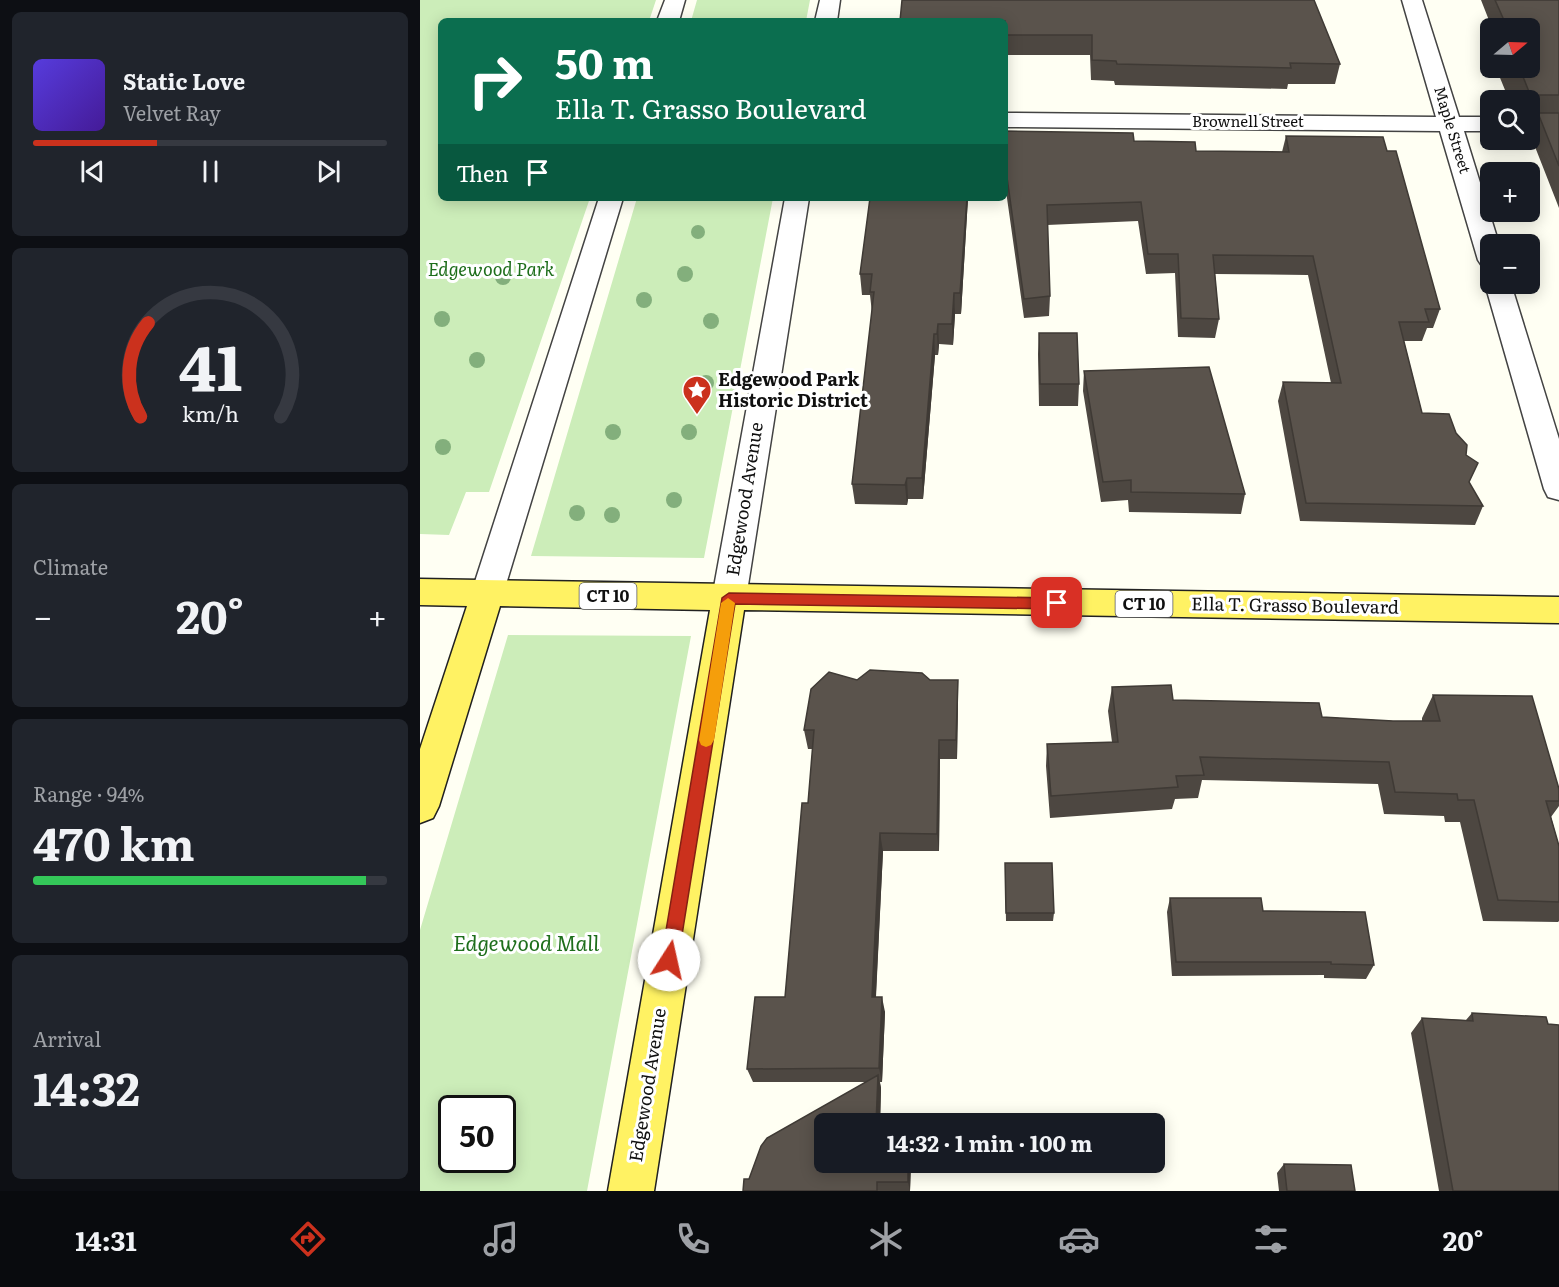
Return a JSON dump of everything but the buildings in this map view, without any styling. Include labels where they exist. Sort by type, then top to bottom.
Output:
[{"type":"main road","name":"Ella T. Grasso Boulevard","points":[[420,592],[1559,610]]},
{"type":"main road","points":[[420,806],[487,594]]},
{"type":"main road","name":"Edgewood Avenue","points":[[631,1191],[729,598]]},
{"type":"street","points":[[669,18],[675,0]]},
{"type":"street","points":[[827,18],[830,0]]},
{"type":"street","name":"Maple Street","points":[[1412,0],[1483,234]]},
{"type":"street","name":"Brownell Street","points":[[1008,120],[1480,124]]},
{"type":"street","points":[[1540,125],[1559,125]]},
{"type":"street","points":[[487,594],[610,201]]},
{"type":"street","name":"Edgewood Avenue","points":[[729,598],[796,201]]},
{"type":"street","points":[[1501,294],[1559,489]]},
{"type":"green space","name":"Edgewood Park","points":[[420,0],[656,0],[650,18],[438,18],[438,201],[589,201],[489,492],[466,492],[449,535],[420,534]]},
{"type":"green space","points":[[697,0],[810,0],[807,18],[692,18]]},
{"type":"green space","points":[[636,201],[772,201],[704,558],[531,556]]},
{"type":"green space","name":"Edgewood Mall","points":[[508,635],[691,636],[587,1191],[420,1191],[420,930]]},
{"type":"slow traffic","points":[[706,740],[728,603]]},
{"type":"place","name":"Edgewood Park Historic District","points":[[697,416]]},
{"type":"route","points":[[669,960],[729,598],[1057,603]]}]
